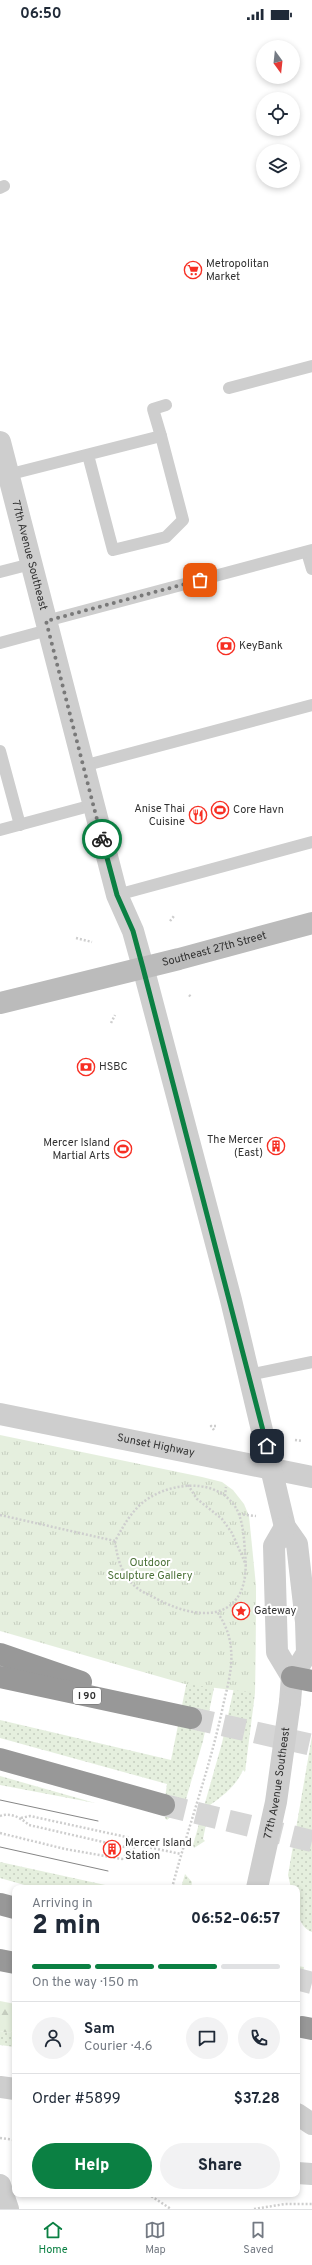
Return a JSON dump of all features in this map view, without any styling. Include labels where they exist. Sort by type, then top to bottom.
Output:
[{"type":"highway","name":"I 90","points":[[0,1654],[183,1716],[0,1677]]},
{"type":"highway","points":[[0,1759],[164,1805]]},
{"type":"highway","points":[[0,1904],[12,1907]]},
{"type":"highway","points":[[0,1960],[12,1962]]},
{"type":"main road","name":"Southeast 27th Street","points":[[0,1004],[312,923]]},
{"type":"street","name":"77th Avenue Southeast","points":[[0,442],[4,476],[31,564],[117,895],[133,931],[143,968],[249,1375],[285,1527],[297,1544],[306,1622],[307,1653],[302,1679],[290,1702],[276,1802],[258,1885]]},
{"type":"street","name":"Sunset Highway","points":[[0,1414],[312,1477]]},
{"type":"street","points":[[285,1527],[274,1546],[277,1652],[302,1679]]},
{"type":"street","points":[[0,2087],[12,2089]]},
{"type":"street","points":[[300,2116],[312,2124]]},
{"type":"street","points":[[300,2173],[312,2174]]},
{"type":"street","points":[[0,2185],[8,2209]]},
{"type":"lane","points":[[229,388],[312,366]]},
{"type":"lane","points":[[88,455],[113,550],[166,537],[183,520],[153,409],[166,405]]},
{"type":"lane","points":[[4,476],[161,436]]},
{"type":"lane","points":[[0,643],[47,626],[310,551],[312,569]]},
{"type":"lane","points":[[0,572],[31,564]]},
{"type":"lane","points":[[83,766],[312,705]]},
{"type":"lane","points":[[0,751],[20,825]]},
{"type":"lane","points":[[0,830],[93,805]]},
{"type":"lane","points":[[117,895],[312,842]]},
{"type":"lane","points":[[249,1375],[312,1362]]},
{"type":"path","points":[[170,921],[174,916]]},
{"type":"path","points":[[76,938],[92,942]]},
{"type":"path","points":[[111,1023],[115,1015]]},
{"type":"path","points":[[214,1430],[211,1426],[216,1426]]},
{"type":"path","points":[[295,1440],[302,1442]]},
{"type":"path","points":[[187,1485],[196,1499],[222,1519],[232,1533],[246,1567]]},
{"type":"path","points":[[187,1485],[206,1488],[225,1496],[234,1505],[239,1514],[246,1567],[246,1580],[240,1594],[231,1605],[218,1613],[176,1609],[135,1587],[117,1558],[116,1541],[127,1518],[142,1503],[164,1491],[187,1485]]},
{"type":"path","points":[[225,1496],[226,1487]]},
{"type":"path","points":[[239,1514],[249,1516]]},
{"type":"path","points":[[0,1515],[116,1541]]},
{"type":"path","points":[[173,1885],[209,1762],[230,1675],[232,1650],[230,1638],[226,1625],[218,1613]]},
{"type":"path","points":[[0,1816],[6,1814],[20,1818],[29,1825],[125,1847],[138,1845],[181,1854]]},
{"type":"path","points":[[20,1818],[30,1816],[131,1838],[138,1845]]},
{"type":"path","points":[[0,1833],[65,1849],[122,1859],[138,1845]]},
{"type":"path","points":[[0,2138],[12,2140]]},
{"type":"path","points":[[153,2197],[171,2209]]},
{"type":"path","points":[[254,2209],[285,2204],[312,2204]]},
{"type":"green space","name":"Outdoor Sculpture Gallery","points":[[0,1435],[202,1477],[222,1482],[233,1490],[244,1504],[249,1516],[256,1586],[255,1693],[185,1684],[0,1631]]},
{"type":"green space","points":[[256,1586],[255,1693],[245,1772],[243,1770],[225,1794],[210,1805],[203,1839],[205,1841],[194,1848],[193,1845],[222,1743]]},
{"type":"green space","points":[[199,1621],[220,1659],[203,1741],[184,1806],[167,1820],[165,1818],[166,1807],[164,1805],[167,1784],[0,1738],[0,1720],[171,1760]]},
{"type":"green space","points":[[312,1736],[312,1932],[306,1929],[300,1919],[300,1885],[290,1885],[288,1875]]},
{"type":"green space","points":[[0,1776],[95,1803],[0,1785]]},
{"type":"green space","points":[[0,1862],[105,1885],[24,1885],[0,1878]]},
{"type":"green space","points":[[185,1874],[192,1882],[192,1885],[182,1885]]},
{"type":"green space","points":[[300,1966],[304,1967],[300,1988]]},
{"type":"green space","points":[[0,2001],[12,2003],[12,2032],[9,2033],[0,2031]]},
{"type":"green space","points":[[0,2031],[9,2033],[12,2032],[12,2047],[0,2045]]},
{"type":"tunnel","points":[[191,1718],[312,1745]]},
{"type":"tunnel","points":[[164,1805],[312,1841]]},
{"type":"tunnel","points":[[300,1980],[312,1983]]},
{"type":"tram line","points":[[0,1800],[98,1821]]},
{"type":"tram line","points":[[0,1847],[108,1871]]},
{"type":"way so far","points":[[102,839],[46,621],[200,580]]},
{"type":"place","name":"Metropolitan Market","points":[[193,270]]},
{"type":"place","name":"KeyBank","points":[[226,646]]},
{"type":"place","name":"Core Havn","points":[[220,810]]},
{"type":"place","name":"Anise Thai Cuisine","points":[[198,815]]},
{"type":"place","name":"HSBC","points":[[86,1067]]},
{"type":"place","name":"The Mercer (East)","points":[[276,1146]]},
{"type":"place","name":"Mercer Island Martial Arts","points":[[123,1149]]},
{"type":"place","name":"Gateway","points":[[241,1611]]},
{"type":"place","name":"Mercer Island Station","points":[[112,1849]]},
{"type":"route","points":[[102,839],[117,895],[133,931],[267,1446]]}]
